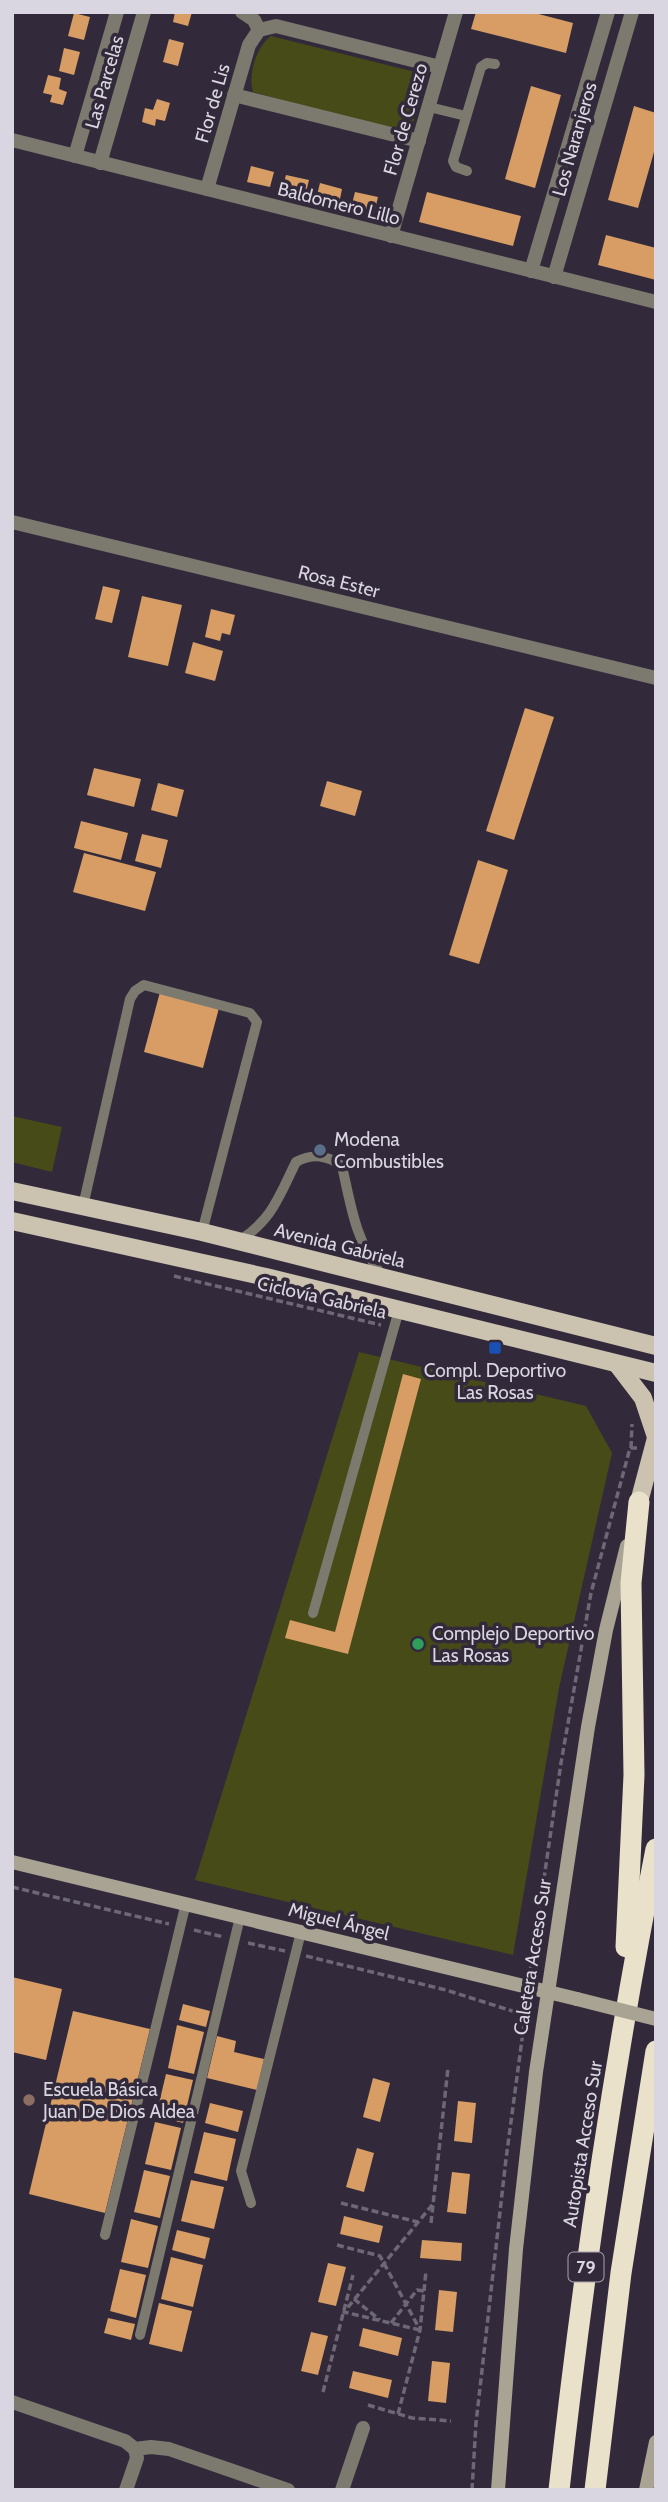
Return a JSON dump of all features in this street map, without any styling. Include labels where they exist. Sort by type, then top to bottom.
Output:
[{"type":"highway","points":[[620,2046],[633,1815],[631,1583],[639,1502]]},
{"type":"highway","name":"Autopista Acceso Sur","points":[[559,2490],[582,2297],[620,2046],[656,1849]]},
{"type":"highway","name":"79","points":[[595,2490],[609,2366],[656,2051]]},
{"type":"highway","points":[[635,2180],[656,2111]]},
{"type":"main road","name":"Avenida Gabriela","points":[[12,1191],[202,1232],[656,1346]]},
{"type":"main road","points":[[12,1221],[179,1256],[656,1373]]},
{"type":"main road","points":[[630,1340],[656,1330]]},
{"type":"main road","points":[[617,1364],[643,1398],[656,1437]]},
{"type":"main road","name":"Caletera Acceso Sur","points":[[498,2490],[516,2249],[548,1992],[597,1678],[612,1604],[656,1437]]},
{"type":"main road","name":"Miguel Ángel","points":[[12,1862],[656,2019]]},
{"type":"main road","points":[[646,2490],[656,2442]]},
{"type":"street","name":"Las Parcelas","points":[[75,156],[117,12]]},
{"type":"street","name":"Las Parcelas","points":[[100,163],[144,12]]},
{"type":"street","points":[[242,12],[254,20],[259,30],[276,26],[440,67]]},
{"type":"street","name":"Flor de Cerezo","points":[[391,236],[456,12]]},
{"type":"street","name":"Los Naranjeros","points":[[531,271],[608,12]]},
{"type":"street","name":"Los Naranjeros","points":[[554,277],[632,12]]},
{"type":"street","name":"Flor de Lis","points":[[207,189],[248,45],[259,30]]},
{"type":"street","points":[[234,95],[419,141]]},
{"type":"street","name":"Baldomero Lillo","points":[[12,140],[656,302]]},
{"type":"street","name":"Rosa Ester","points":[[12,522],[656,678]]},
{"type":"street","points":[[12,2402],[125,2441],[135,2449],[137,2458],[126,2490]]},
{"type":"street","points":[[342,2490],[363,2428]]},
{"type":"street","points":[[135,2449],[169,2449],[288,2490]]},
{"type":"lane","points":[[467,171],[456,167],[453,160],[481,67],[487,63],[495,64]]},
{"type":"lane","points":[[429,107],[466,116]]},
{"type":"lane","points":[[83,1206],[130,999],[135,991],[144,985],[250,1013],[257,1022],[202,1232]]},
{"type":"lane","points":[[239,1241],[269,1215],[296,1162],[311,1156],[328,1157],[342,1166],[357,1232],[383,1277]]},
{"type":"lane","points":[[313,1613],[399,1310]]},
{"type":"lane","points":[[105,2235],[186,1903]]},
{"type":"lane","points":[[140,2336],[240,1917]]},
{"type":"lane","points":[[251,2203],[241,2171],[301,1932]]},
{"type":"path","name":"Ciclovía Gabriela","points":[[172,1276],[394,1328]]},
{"type":"path","points":[[631,1448],[632,1422]]},
{"type":"path","points":[[446,1990],[544,2021]]},
{"type":"path","points":[[431,2223],[447,2068]]},
{"type":"path","points":[[341,2203],[418,2222]]},
{"type":"path","points":[[344,2312],[433,2204]]},
{"type":"path","points":[[337,2245],[380,2256],[419,2330]]},
{"type":"path","points":[[398,2414],[419,2330],[426,2271]]},
{"type":"path","points":[[323,2392],[353,2275]]},
{"type":"path","points":[[391,2323],[417,2290],[424,2291]]},
{"type":"path","points":[[354,2299],[382,2321]]},
{"type":"path","points":[[344,2312],[419,2330]]},
{"type":"path","points":[[368,2405],[412,2418],[451,2421]]},
{"type":"green space","points":[[271,36],[419,73],[423,86],[410,135],[253,92],[255,61],[261,47]]},
{"type":"green space","points":[[12,1116],[62,1127],[52,1172],[12,1162]]},
{"type":"green space","name":"Complejo Deportivo Las Rosas","points":[[359,1352],[586,1406],[612,1453],[559,1688],[513,1955],[195,1880]]},
{"type":"building","points":[[175,12],[192,12],[188,26],[173,22]]},
{"type":"building","points":[[476,12],[531,12],[573,23],[566,53],[471,29]]},
{"type":"building","points":[[74,13],[90,17],[84,40],[68,36]]},
{"type":"building","points":[[169,39],[184,43],[178,66],[163,62]]},
{"type":"building","points":[[64,48],[80,52],[74,75],[59,71]]},
{"type":"building","points":[[48,75],[61,78],[59,89],[67,92],[63,105],[50,102],[52,95],[43,93]]},
{"type":"building","points":[[531,86],[561,95],[535,188],[505,179]]},
{"type":"building","points":[[157,99],[170,103],[165,121],[156,119],[155,126],[142,122],[145,108],[153,110]]},
{"type":"building","points":[[634,106],[656,113],[656,145],[638,208],[608,200]]},
{"type":"building","points":[[251,166],[274,172],[270,187],[247,182]]},
{"type":"building","points":[[286,175],[309,180],[305,196],[282,190]]},
{"type":"building","points":[[320,183],[342,189],[339,204],[316,199]]},
{"type":"building","points":[[355,192],[378,197],[374,213],[351,208]]},
{"type":"building","points":[[427,192],[521,216],[513,246],[419,222]]},
{"type":"building","points":[[606,235],[656,248],[656,280],[598,265]]},
{"type":"building","points":[[103,586],[120,590],[112,623],[95,619]]},
{"type":"building","points":[[142,596],[182,605],[168,666],[128,657]]},
{"type":"building","points":[[211,609],[235,615],[230,635],[222,633],[220,641],[205,637]]},
{"type":"building","points":[[193,642],[223,651],[215,681],[185,673]]},
{"type":"building","points":[[525,708],[554,717],[514,840],[486,831]]},
{"type":"building","points":[[94,768],[141,779],[134,807],[87,795]]},
{"type":"building","points":[[327,781],[362,791],[355,816],[320,806]]},
{"type":"building","points":[[158,783],[184,790],[177,817],[151,810]]},
{"type":"building","points":[[81,821],[128,833],[121,860],[74,848]]},
{"type":"building","points":[[142,834],[168,840],[161,868],[135,861]]},
{"type":"building","points":[[84,853],[156,872],[145,911],[73,892]]},
{"type":"building","points":[[478,860],[508,870],[479,964],[449,955]]},
{"type":"building","points":[[160,992],[219,1008],[203,1068],[144,1052]]},
{"type":"building","points":[[403,1374],[421,1379],[348,1654],[285,1638],[290,1620],[335,1632]]},
{"type":"building","points":[[12,1977],[62,1989],[46,2060],[12,2052]]},
{"type":"building","points":[[183,2004],[210,2011],[206,2027],[179,2020]]},
{"type":"building","points":[[73,2011],[150,2029],[105,2213],[29,2194]]},
{"type":"building","points":[[177,2025],[204,2032],[194,2074],[168,2068]]},
{"type":"building","points":[[217,2036],[236,2041],[234,2052],[264,2059],[257,2090],[207,2078]]},
{"type":"building","points":[[166,2074],[193,2080],[183,2123],[156,2116]]},
{"type":"building","points":[[373,2078],[390,2083],[380,2122],[363,2117]]},
{"type":"building","points":[[458,2101],[476,2103],[472,2143],[454,2141]]},
{"type":"building","points":[[210,2103],[243,2111],[238,2132],[205,2123]]},
{"type":"building","points":[[155,2122],[181,2128],[171,2170],[145,2164]]},
{"type":"building","points":[[204,2132],[236,2139],[227,2181],[194,2173]]},
{"type":"building","points":[[357,2148],[374,2153],[364,2192],[346,2187]]},
{"type":"building","points":[[144,2170],[170,2176],[160,2218],[134,2212]]},
{"type":"building","points":[[452,2172],[470,2174],[466,2214],[447,2212]]},
{"type":"building","points":[[191,2180],[224,2187],[214,2229],[181,2221]]},
{"type":"building","points":[[344,2216],[383,2226],[379,2243],[340,2234]]},
{"type":"building","points":[[131,2219],[158,2226],[148,2268],[121,2262]]},
{"type":"building","points":[[177,2230],[210,2238],[205,2259],[172,2250]]},
{"type":"building","points":[[422,2240],[462,2243],[461,2261],[420,2258]]},
{"type":"building","points":[[171,2257],[203,2265],[193,2307],[161,2299]]},
{"type":"building","points":[[328,2263],[346,2267],[336,2306],[318,2302]]},
{"type":"building","points":[[120,2269],[146,2275],[136,2318],[110,2311]]},
{"type":"building","points":[[439,2290],[457,2292],[453,2332],[435,2330]]},
{"type":"building","points":[[159,2303],[192,2311],[182,2352],[149,2344]]},
{"type":"building","points":[[108,2318],[135,2324],[131,2340],[104,2333]]},
{"type":"building","points":[[363,2328],[402,2338],[398,2356],[359,2346]]},
{"type":"building","points":[[311,2332],[328,2336],[318,2375],[301,2371]]},
{"type":"building","points":[[432,2361],[450,2363],[446,2403],[428,2401]]},
{"type":"building","points":[[353,2371],[392,2380],[388,2398],[349,2388]]},
{"type":"place","name":"Modena Combustibles","points":[[320,1150]]},
{"type":"place","name":"Compl. Deportivo Las Rosas","points":[[495,1348]]},
{"type":"place","name":"Complejo Deportivo Las Rosas","points":[[418,1644]]},
{"type":"place","name":"Escuela Básica Juan De Dios Aldea","points":[[29,2100]]}]
